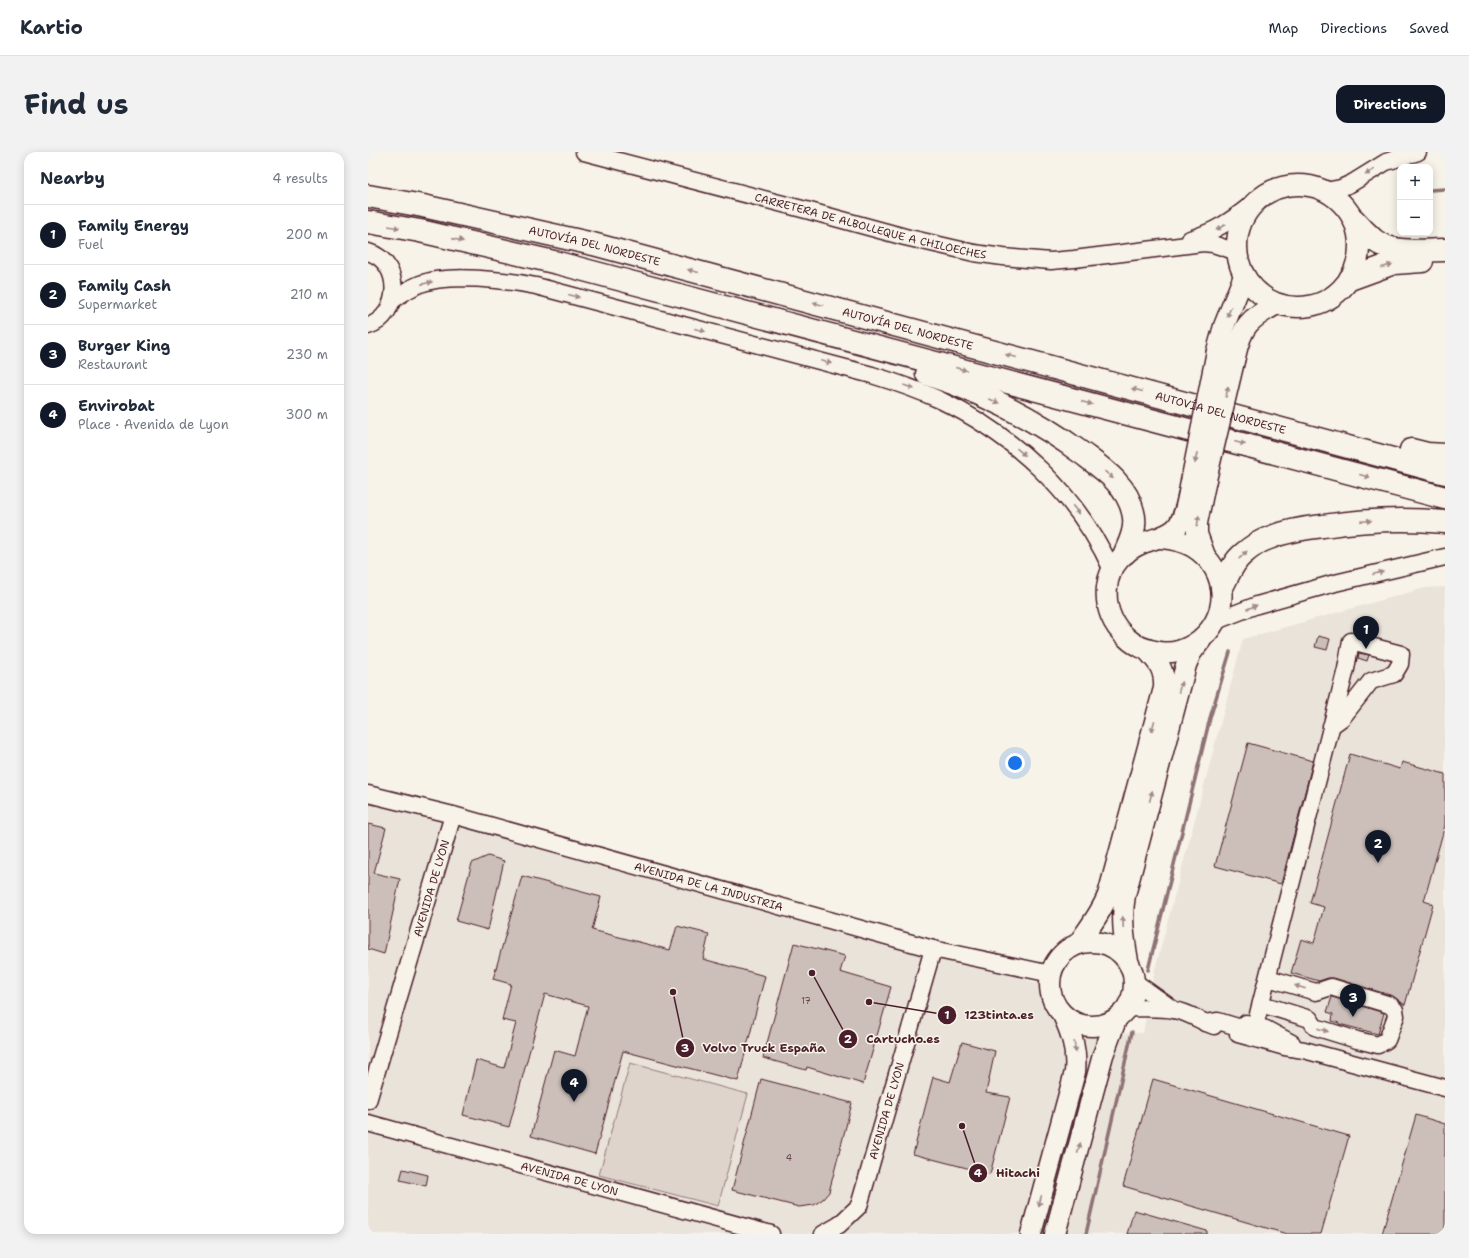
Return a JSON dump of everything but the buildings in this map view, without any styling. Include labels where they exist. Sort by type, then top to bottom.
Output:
[{"type":"highway","name":"AUTOVÍA DEL NORDESTE","points":[[368,196],[422,206],[593,244],[1445,472]]},
{"type":"highway","points":[[1354,220],[1374,240],[1388,248],[1408,250],[1445,250]]},
{"type":"highway","points":[[368,222],[420,231],[558,263],[1445,498]]},
{"type":"highway","points":[[1350,279],[1394,264],[1422,261],[1445,262]]},
{"type":"highway","points":[[558,263],[671,304],[922,372],[946,380],[1005,405],[1045,428],[1078,450],[1113,478],[1123,489],[1133,512],[1134,523],[1132,538],[1125,553]]},
{"type":"highway","points":[[1264,424],[1314,425],[1427,454],[1445,455]]},
{"type":"highway","points":[[1222,587],[1231,569],[1242,555],[1256,544],[1268,538],[1293,530],[1352,522],[1445,522]]},
{"type":"main road","points":[[1293,184],[1326,191],[1335,196],[1346,207],[1354,220],[1359,240],[1358,260],[1350,279],[1336,294],[1318,304],[1298,308],[1277,304],[1264,297],[1253,288],[1244,276],[1237,252],[1238,232],[1243,217],[1252,204],[1264,194],[1279,187],[1293,184]]},
{"type":"main road","points":[[1205,556],[1197,534],[1198,483],[1226,354],[1224,326],[1244,276]]},
{"type":"main road","points":[[1226,354],[1238,341],[1242,330],[1258,314],[1277,304]]},
{"type":"main road","points":[[1198,483],[1176,528],[1161,538],[1143,543],[1125,553],[1118,560],[1112,570],[1107,585],[1107,602],[1111,618],[1120,632],[1132,643],[1147,650],[1167,653],[1186,649],[1203,638]]},
{"type":"main road","points":[[1128,961],[1122,923],[1125,895],[1186,665],[1191,653],[1216,621],[1221,608],[1222,587],[1215,569],[1205,556],[1193,547],[1178,540],[1161,538]]},
{"type":"main road","points":[[1078,944],[1104,906],[1108,895],[1164,688],[1162,669],[1147,650]]},
{"type":"main road","points":[[1031,1234],[1076,1061],[1075,1048],[1070,1029],[1054,1002],[1050,988],[1051,974],[1061,955],[1069,948],[1078,944],[1100,942],[1121,952],[1128,961],[1134,974],[1135,982],[1132,999],[1122,1014],[1103,1055],[1055,1234]]},
{"type":"main road","points":[[1063,1015],[1074,1023],[1088,1026],[1103,1025],[1122,1014]]},
{"type":"street","name":"CARRETERA DE ALBOLLEQUE A CHILOECHES","points":[[584,152],[905,237],[974,253],[1051,261],[1101,257],[1202,243],[1213,244],[1237,252]]},
{"type":"street","points":[[1326,191],[1341,188],[1352,183],[1386,162],[1418,152]]},
{"type":"street","name":"CARRETERA DE ALBOLLEQUE A CHILOECHES","points":[[1161,248],[1216,230],[1230,222],[1252,204]]},
{"type":"street","points":[[368,252],[383,262],[391,273],[394,286],[393,300],[388,310],[381,318],[368,326]]},
{"type":"street","points":[[393,300],[412,288],[428,282],[475,279],[515,282],[536,286],[872,374],[920,391],[980,422],[1001,436],[1035,464],[1051,480],[1082,517],[1096,537],[1112,570]]},
{"type":"street","points":[[1216,621],[1257,605],[1445,557]]},
{"type":"street","points":[[1277,1008],[1274,999],[1274,979],[1331,726],[1351,641],[1401,654],[1400,664],[1394,674],[1371,681],[1342,718],[1331,726]]},
{"type":"street","name":"AVENIDA DE LA INDUSTRIA","points":[[368,794],[453,815],[933,949],[1051,974]]},
{"type":"street","name":"AVENIDA DE LYON","points":[[368,1100],[453,815]]},
{"type":"street","name":"AVENIDA DE LYON","points":[[823,1234],[839,1225],[859,1206],[933,949]]},
{"type":"street","points":[[1205,1023],[1218,1021],[1251,1031],[1255,1026],[1261,1004],[1274,979]]},
{"type":"street","points":[[1261,1004],[1310,1019],[1315,1027],[1357,1040],[1378,1045],[1387,1040],[1396,1016],[1395,1010],[1390,1005],[1331,987],[1316,992],[1274,979]]},
{"type":"street","points":[[1135,982],[1182,1012],[1205,1023],[1262,1042],[1285,1048],[1304,1050],[1445,1088]]},
{"type":"street","points":[[1122,1014],[1182,1012],[1215,1015],[1266,1029],[1304,1050]]},
{"type":"street","name":"AVENIDA DE LYON","points":[[368,1123],[771,1234]]},
{"type":"shaded area","points":[[1445,587],[1445,1234],[368,1234],[368,802],[998,968],[1038,984],[1073,1035],[1143,1033],[1155,969],[1243,639],[1425,588]]},
{"type":"shaded area","points":[[630,1063],[748,1094],[718,1206],[599,1175]]},
{"type":"waterway","points":[[1433,190],[1445,189]]},
{"type":"waterway","points":[[1148,970],[1210,718],[1230,652]]},
{"type":"waterway","points":[[1086,1234],[1132,1032]]},
{"type":"place","name":"Family Energy","points":[[1366,649]]},
{"type":"place","name":"Family Cash","points":[[1378,863]]},
{"type":"place","name":"Cartucho.es","points":[[812,973]]},
{"type":"place","name":"Volvo Truck España","points":[[673,992]]},
{"type":"place","name":"123tinta.es","points":[[869,1002]]},
{"type":"place","name":"Burger King","points":[[1353,1017]]},
{"type":"place","name":"Envirobat","points":[[574,1102]]},
{"type":"place","name":"Hitachi","points":[[962,1126]]}]
